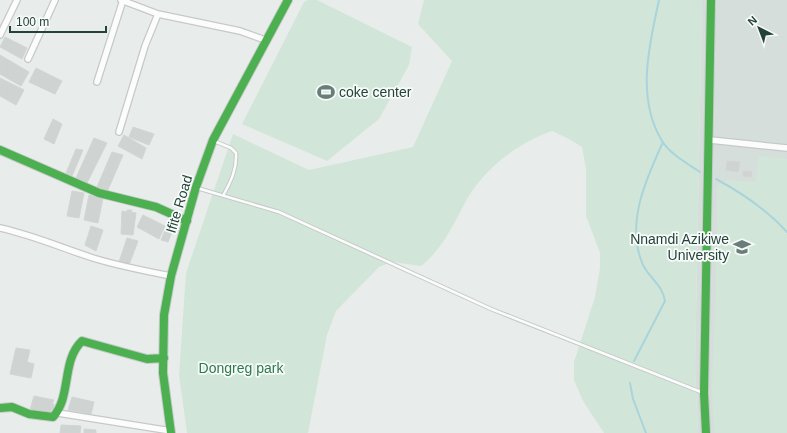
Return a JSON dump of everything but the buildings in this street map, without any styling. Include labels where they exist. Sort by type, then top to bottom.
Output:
[{"type":"street","points":[[0,35],[17,0]]},
{"type":"street","points":[[28,59],[55,0]]},
{"type":"street","points":[[97,82],[122,0],[158,14],[240,30],[265,40]]},
{"type":"street","name":"Ifite Road","points":[[171,432],[164,373],[164,315],[171,276],[196,187],[213,140],[265,40],[288,0]]},
{"type":"street","points":[[706,433],[704,393],[710,140],[711,0]]},
{"type":"street","points":[[119,132],[145,46],[158,14]]},
{"type":"street","points":[[710,140],[787,148]]},
{"type":"street","points":[[0,150],[99,192],[156,207],[187,221]]},
{"type":"street","points":[[0,228],[61,245],[93,258],[135,269],[171,276]]},
{"type":"street","points":[[0,408],[12,407],[29,414],[53,417],[58,413],[67,376],[79,343],[86,341],[147,359],[164,358]]},
{"type":"street","points":[[58,413],[171,432]]},
{"type":"lane","points":[[213,140],[231,148],[236,154],[236,162],[232,180],[224,194]]},
{"type":"lane","points":[[196,187],[224,194],[279,212],[491,309],[704,393]]},
{"type":"shaded area","name":"Nnamdi Azikiwe University","points":[[702,0],[787,0],[787,433],[698,433],[695,368]]},
{"type":"green space","name":"coke center","points":[[308,0],[317,0],[412,47],[409,65],[379,119],[327,161],[242,124],[304,2]]},
{"type":"green space","name":"Dongreg park","points":[[424,0],[702,0],[695,368],[698,433],[604,433],[583,401],[574,380],[574,362],[595,297],[600,268],[600,253],[586,216],[586,169],[582,147],[552,131],[515,149],[493,167],[475,187],[467,199],[442,244],[421,266],[392,262],[379,267],[336,311],[327,335],[308,433],[187,433],[179,375],[186,273],[233,134],[309,170],[413,147],[452,61],[418,24]]},
{"type":"green space","points":[[759,156],[787,159],[787,433],[715,433],[713,419],[712,377],[715,320],[717,189],[719,183],[727,180],[755,182]]},
{"type":"waterway","points":[[659,0],[647,72],[649,107],[654,124],[665,146],[700,172]]},
{"type":"waterway","points":[[634,361],[665,301],[659,286],[643,265],[638,249],[636,234],[637,218],[644,186],[663,142]]},
{"type":"waterway","points":[[716,179],[754,202],[787,232]]},
{"type":"waterway","points":[[630,383],[633,399],[646,433]]},
{"type":"traffic: fast","points":[[171,433],[163,373],[164,315],[171,276],[196,187],[213,140],[288,0]]},
{"type":"traffic: fast","points":[[706,433],[704,393],[711,0]]},
{"type":"traffic: fast","points":[[0,150],[99,193],[156,207],[187,221]]},
{"type":"traffic: fast","points":[[0,408],[12,407],[29,414],[53,417],[59,409],[63,399],[71,358],[82,341],[147,359],[164,358]]},
{"type":"place","name":"coke center","points":[[326,92]]},
{"type":"place","name":"Nnamdi Azikiwe University","points":[[742,247]]}]
